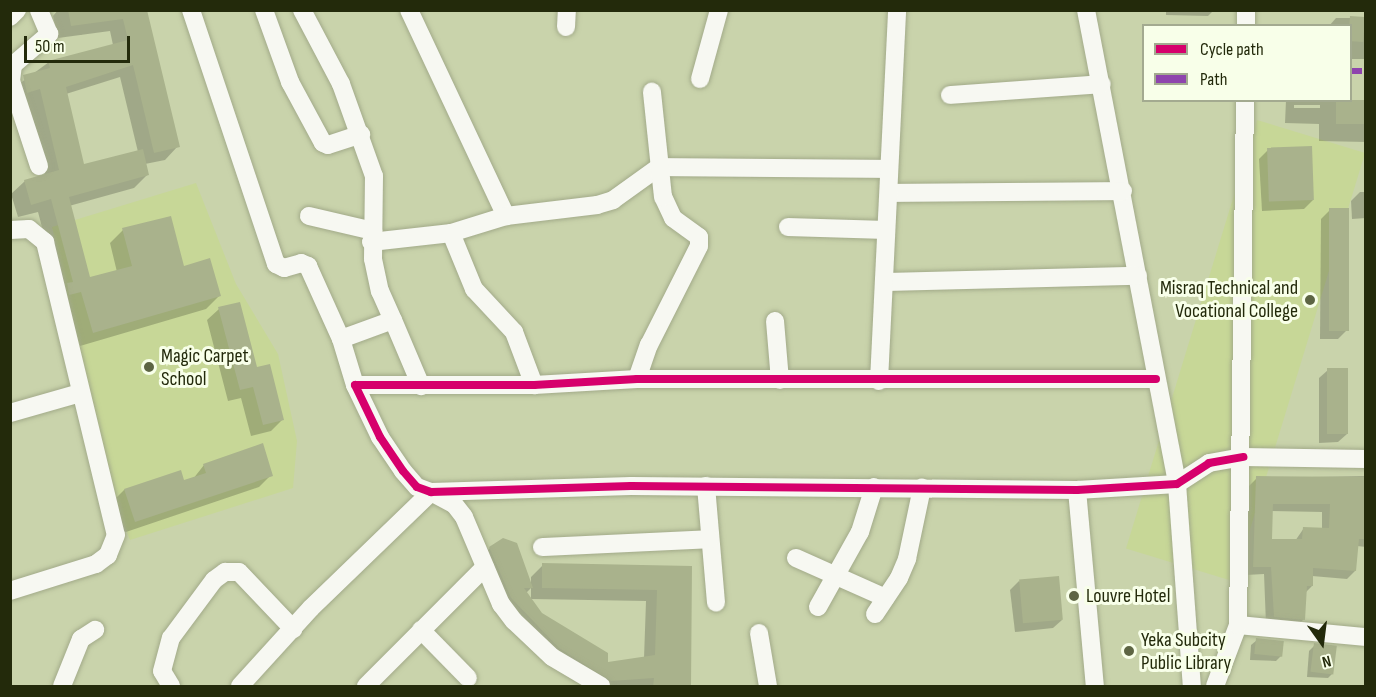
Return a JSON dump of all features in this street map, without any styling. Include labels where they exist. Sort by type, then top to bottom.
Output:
[{"type":"street","points":[[10,17],[17,10]]},
{"type":"street","points":[[39,10],[49,34],[13,64],[11,81],[39,165]]},
{"type":"street","points":[[191,10],[276,264],[284,268],[301,263],[308,266],[341,339],[355,385],[380,437],[417,487],[454,504],[464,517],[501,604],[530,639],[601,687]]},
{"type":"street","points":[[264,10],[290,82],[323,142],[328,145],[361,134]]},
{"type":"street","points":[[302,10],[323,45],[361,134],[375,184],[372,236],[380,291],[421,386]]},
{"type":"street","points":[[409,10],[506,216]]},
{"type":"street","points":[[700,79],[718,10]]},
{"type":"street","points":[[879,381],[886,230],[890,193],[889,169],[897,10]]},
{"type":"street","points":[[1086,10],[1123,191],[1177,484],[1192,687]]},
{"type":"street","points":[[950,95],[1102,84]]},
{"type":"street","points":[[637,379],[649,345],[699,246],[699,237],[673,218],[667,207],[659,167],[652,92]]},
{"type":"street","points":[[1215,687],[1238,625],[1243,457],[1245,102]]},
{"type":"street","points":[[309,216],[372,236],[451,233],[506,216],[597,205],[613,200],[659,167],[889,169]]},
{"type":"street","points":[[890,193],[1123,191]]},
{"type":"street","points":[[788,227],[886,230]]},
{"type":"street","points":[[10,230],[28,229],[45,242],[116,535],[114,546],[108,555],[88,568],[10,591]]},
{"type":"street","points":[[451,233],[474,289],[514,332],[534,385]]},
{"type":"street","points":[[885,282],[1138,276]]},
{"type":"street","points":[[341,339],[393,320]]},
{"type":"street","points":[[775,321],[780,380]]},
{"type":"street","points":[[355,385],[534,385],[637,379],[879,381],[1156,379]]},
{"type":"street","points":[[10,413],[80,393]]},
{"type":"street","points":[[240,687],[386,532],[430,492],[504,487],[706,486],[1077,490],[1177,484],[1209,463],[1243,457],[1365,459]]},
{"type":"street","points":[[706,486],[716,603]]},
{"type":"street","points":[[818,607],[837,577],[869,512],[874,487]]},
{"type":"street","points":[[875,614],[907,559],[922,488]]},
{"type":"street","points":[[1077,490],[1095,687]]},
{"type":"street","points":[[542,548],[710,539]]},
{"type":"street","points":[[796,558],[886,598]]},
{"type":"street","points":[[366,687],[485,567]]},
{"type":"street","points":[[171,687],[162,672],[171,638],[214,580],[225,572],[239,572],[293,629]]},
{"type":"street","points":[[1238,625],[1365,637]]},
{"type":"street","points":[[62,687],[81,639],[95,630]]},
{"type":"street","points":[[421,630],[468,678]]},
{"type":"street","points":[[759,633],[768,687]]},
{"type":"shaded area","points":[[1257,120],[1365,153],[1234,581],[1126,548]]},
{"type":"shaded area","points":[[196,183],[236,284],[278,354],[297,441],[293,488],[130,540],[114,501],[52,227]]},
{"type":"building","points":[[68,10],[147,10],[180,147],[154,153],[133,65],[66,87],[84,164],[143,149],[149,175],[69,197],[90,277],[132,266],[122,228],[171,216],[184,266],[210,258],[221,296],[93,333],[81,292],[69,295],[67,283],[73,282],[51,199],[31,205],[24,180],[59,170],[40,89],[27,93],[23,75],[50,68],[48,61],[128,40],[123,19],[71,26]]},
{"type":"building","points":[[1350,16],[1365,17],[1363,42],[1352,41]]},
{"type":"building","points":[[1365,100],[1365,124],[1336,124],[1336,102]]},
{"type":"building","points":[[1312,146],[1314,200],[1269,202],[1267,148]]},
{"type":"building","points":[[1329,208],[1349,208],[1349,331],[1329,331]]},
{"type":"building","points":[[240,302],[257,367],[270,364],[284,420],[263,425],[253,387],[240,390],[218,307]]},
{"type":"building","points":[[1327,368],[1348,368],[1348,434],[1327,434]]},
{"type":"building","points":[[263,443],[273,476],[135,522],[124,489],[181,470],[184,480],[206,473],[203,464]]},
{"type":"building","points":[[1256,476],[1365,477],[1365,539],[1359,539],[1356,571],[1313,568],[1313,586],[1307,586],[1305,620],[1274,617],[1271,567],[1253,567]],"holes":[[[1273,504],[1330,504],[1329,528],[1303,527],[1302,539],[1272,539]]]},
{"type":"building","points":[[503,538],[517,543],[533,588],[524,588],[542,613],[608,653],[608,662],[655,655],[657,590],[542,588],[542,563],[692,566],[691,687],[653,687],[654,678],[611,681],[559,648],[511,598],[489,547]]},
{"type":"building","points":[[1059,576],[1063,620],[1023,623],[1019,579]]},
{"type":"building","points":[[1256,638],[1284,641],[1282,657],[1254,654]]},
{"type":"building","points":[[1314,643],[1337,646],[1333,675],[1310,672]]},
{"type":"marked path","points":[[1352,71],[1366,71]]},
{"type":"cycle path","points":[[1156,379],[637,379],[534,385],[355,385],[380,437],[403,471],[417,487],[431,492],[631,486],[1077,490],[1177,484],[1209,463],[1243,457]]},
{"type":"place","name":"Misraq Technical and Vocational College","points":[[1310,300]]},
{"type":"place","name":"Magic Carpet School","points":[[149,367]]},
{"type":"place","name":"Louvre Hotel","points":[[1074,596]]},
{"type":"place","name":"Yeka Subcity Public Library","points":[[1129,651]]}]
